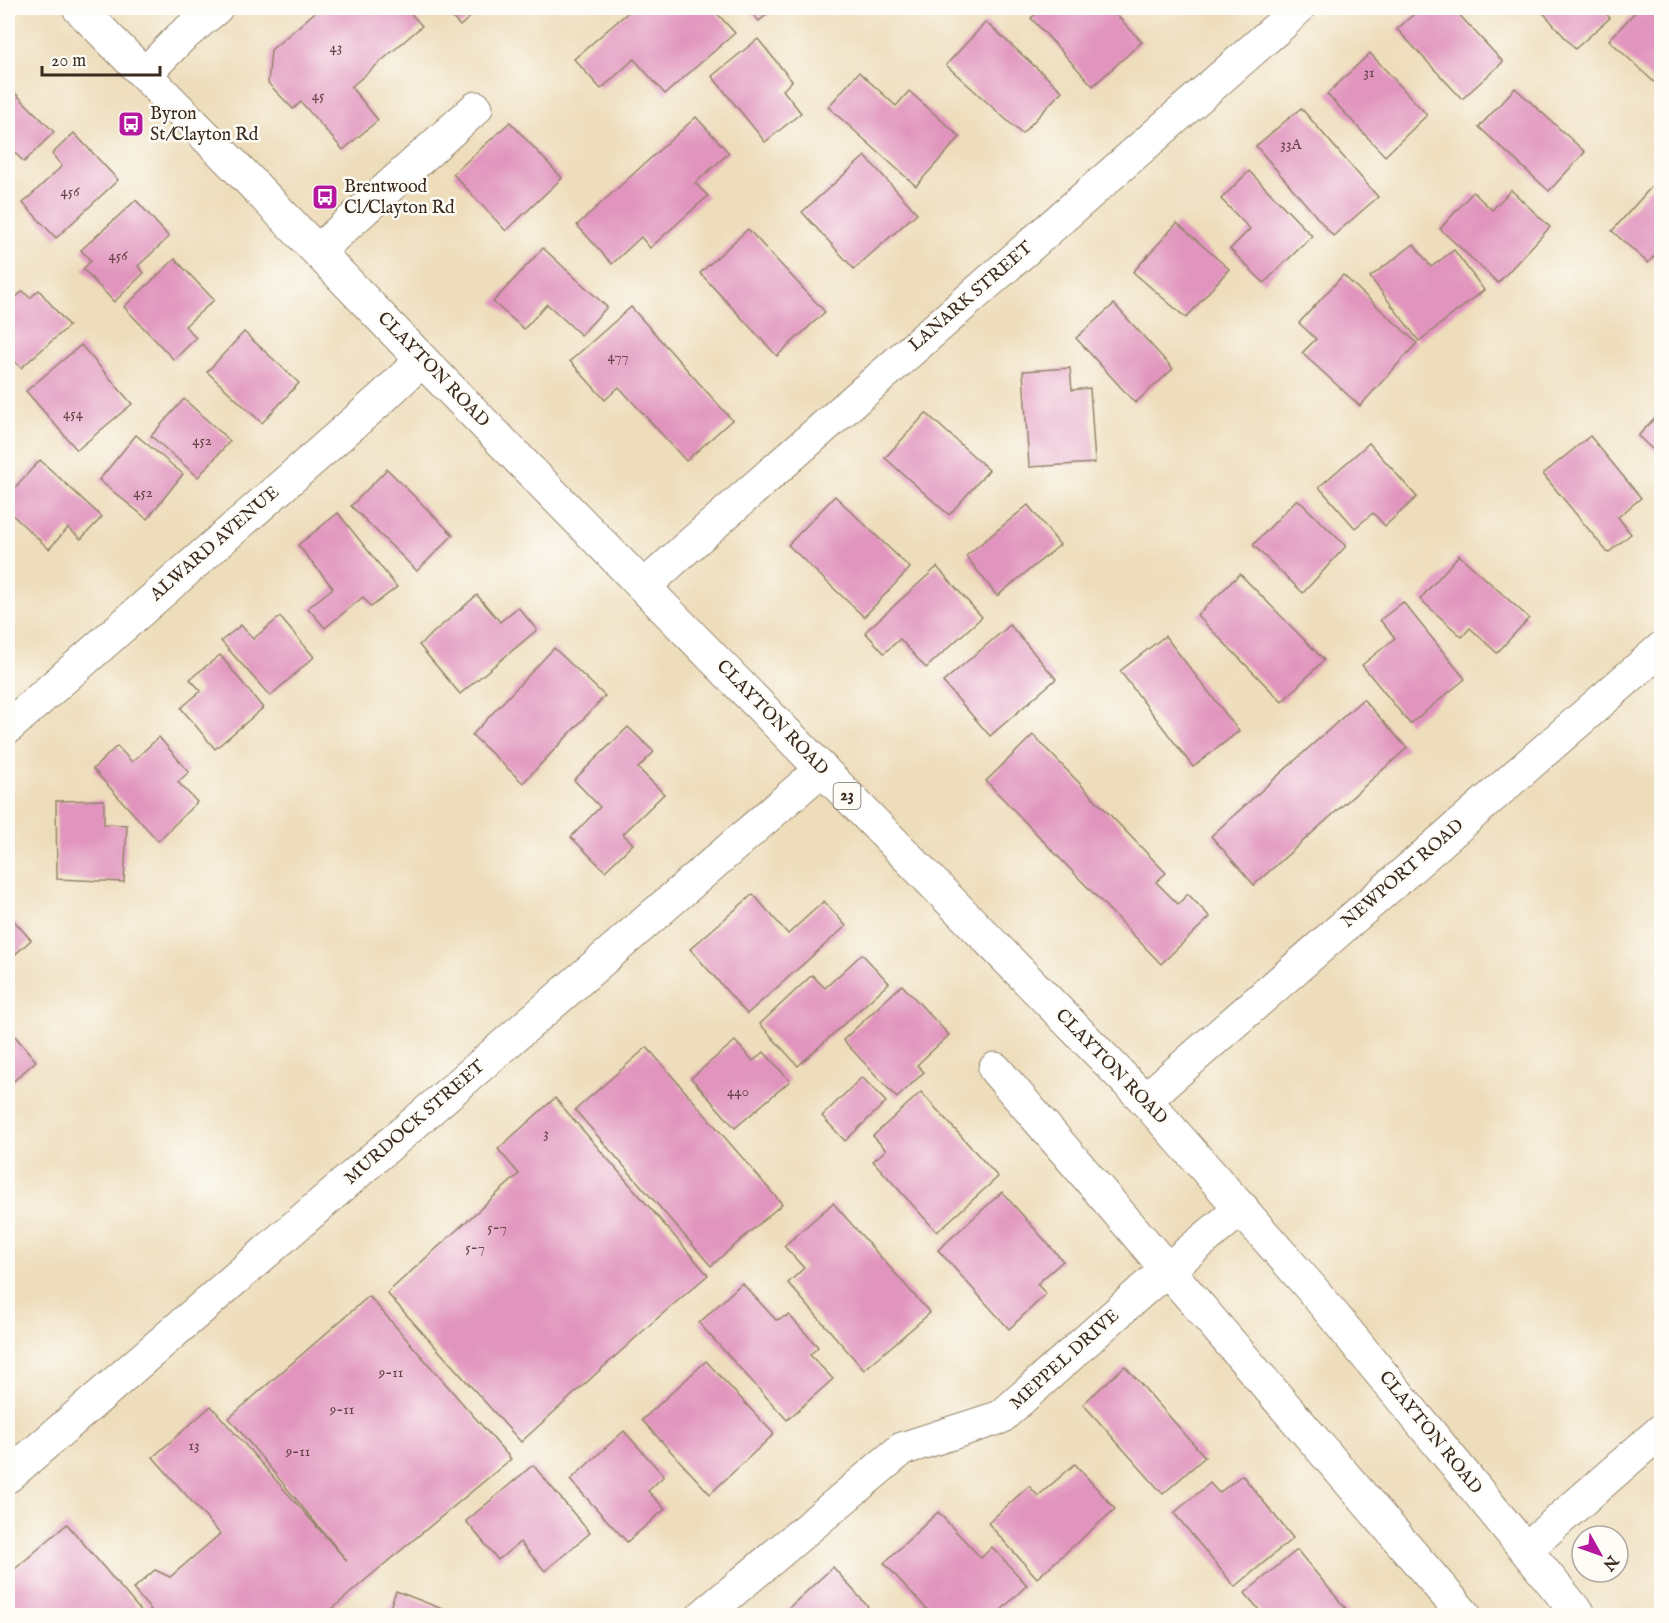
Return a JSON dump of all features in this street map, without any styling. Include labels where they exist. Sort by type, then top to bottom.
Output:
[{"type":"street","name":"CLAYTON ROAD","points":[[79,8],[1145,1100],[1311,1288],[1580,1616]]},
{"type":"street","points":[[145,74],[180,38],[216,8]]},
{"type":"street","name":"LANARK STREET","points":[[644,586],[1283,24],[1298,8]]},
{"type":"street","points":[[318,252],[476,108]]},
{"type":"street","name":"ALWARD AVENUE","points":[[8,727],[381,399],[422,360]]},
{"type":"street","name":"NEWPORT ROAD","points":[[1145,1100],[1662,648]]},
{"type":"street","name":"MURDOCK STREET","points":[[8,1476],[822,769]]},
{"type":"street","points":[[995,1069],[1465,1616]]},
{"type":"street","name":"MEPPEL DRIVE","points":[[703,1616],[902,1449],[1001,1417],[1168,1269],[1242,1208]]},
{"type":"street","points":[[1526,1550],[1662,1430]]},
{"type":"building","points":[[320,8],[406,8],[422,26],[351,87],[378,120],[343,150],[301,102],[293,109],[268,83],[271,50]]},
{"type":"building","points":[[444,8],[481,8],[460,26]]},
{"type":"building","points":[[633,8],[712,8],[735,33],[665,94],[634,59],[601,89],[574,59]]},
{"type":"building","points":[[747,8],[775,8],[759,21]]},
{"type":"building","points":[[1043,8],[1110,8],[1142,42],[1093,86],[1031,18]]},
{"type":"building","points":[[1421,8],[1453,8],[1503,62],[1462,99],[1397,29]]},
{"type":"building","points":[[1539,8],[1601,8],[1610,18],[1575,49]]},
{"type":"building","points":[[1639,8],[1658,8],[1662,11],[1662,79],[1657,85],[1609,40]]},
{"type":"building","points":[[986,22],[1062,91],[1022,134],[946,65]]},
{"type":"building","points":[[758,39],[792,81],[783,90],[801,113],[765,142],[712,76]]},
{"type":"building","points":[[1370,53],[1427,115],[1385,156],[1327,94]]},
{"type":"building","points":[[859,72],[896,106],[909,91],[960,137],[916,186],[828,107]]},
{"type":"building","points":[[8,86],[54,132],[24,162],[8,146]]},
{"type":"building","points":[[1515,88],[1585,152],[1549,191],[1479,127]]},
{"type":"building","points":[[1301,108],[1378,197],[1333,236],[1256,146]]},
{"type":"building","points":[[696,117],[729,153],[695,183],[708,196],[650,248],[641,237],[612,264],[577,225]]},
{"type":"building","points":[[510,122],[562,178],[506,231],[453,174]]},
{"type":"building","points":[[74,133],[118,180],[56,238],[23,203],[62,166],[52,154]]},
{"type":"building","points":[[865,156],[917,213],[854,269],[802,212]]},
{"type":"building","points":[[1249,171],[1312,236],[1264,283],[1230,249],[1250,229],[1221,199]]},
{"type":"building","points":[[1662,175],[1662,248],[1648,263],[1612,231]]},
{"type":"building","points":[[1511,190],[1550,227],[1498,283],[1440,229],[1473,192],[1492,210]]},
{"type":"building","points":[[136,200],[169,237],[138,266],[144,273],[114,302],[83,269],[91,261],[81,250]]},
{"type":"building","points":[[1177,223],[1229,269],[1186,318],[1133,272]]},
{"type":"building","points":[[748,229],[825,312],[777,356],[700,273]]},
{"type":"building","points":[[1414,244],[1431,267],[1454,250],[1484,290],[1419,341],[1370,277]]},
{"type":"building","points":[[543,248],[607,307],[581,335],[547,304],[524,329],[493,302]]},
{"type":"building","points":[[175,259],[214,300],[185,326],[196,338],[174,360],[124,307]]},
{"type":"building","points":[[1343,275],[1417,343],[1360,406],[1302,353],[1316,339],[1299,323]]},
{"type":"building","points":[[39,290],[69,326],[21,368],[15,362],[8,369],[8,304],[23,291],[30,298]]},
{"type":"building","points":[[1114,304],[1173,369],[1135,403],[1076,338]]},
{"type":"building","points":[[631,307],[732,420],[686,461],[619,387],[605,400],[570,361]]},
{"type":"building","points":[[244,332],[299,383],[262,423],[207,372]]},
{"type":"building","points":[[81,345],[132,404],[77,450],[26,391]]},
{"type":"building","points":[[1070,368],[1072,390],[1090,388],[1095,463],[1029,467],[1023,371]]},
{"type":"building","points":[[184,399],[230,441],[198,477],[151,436]]},
{"type":"building","points":[[1662,410],[1662,458],[1638,436]]},
{"type":"building","points":[[926,413],[989,470],[949,515],[885,458]]},
{"type":"building","points":[[136,435],[183,474],[147,519],[99,480]]},
{"type":"building","points":[[1590,436],[1641,498],[1618,517],[1631,534],[1608,553],[1543,474]]},
{"type":"building","points":[[1369,443],[1417,497],[1385,526],[1373,513],[1355,528],[1319,487]]},
{"type":"building","points":[[40,460],[102,517],[81,539],[68,528],[49,549],[8,511],[8,495]]},
{"type":"building","points":[[387,469],[453,535],[417,571],[351,506]]},
{"type":"building","points":[[835,496],[910,568],[864,617],[788,545]]},
{"type":"building","points":[[1297,499],[1346,546],[1303,593],[1253,545]]},
{"type":"building","points":[[1028,505],[1060,545],[997,596],[966,556]]},
{"type":"building","points":[[338,513],[397,587],[371,607],[363,597],[325,628],[308,608],[333,588],[298,545]]},
{"type":"building","points":[[1459,555],[1529,618],[1497,653],[1470,628],[1462,637],[1420,599]]},
{"type":"building","points":[[937,567],[982,617],[926,668],[900,639],[884,653],[865,632]]},
{"type":"building","points":[[1240,574],[1324,660],[1282,702],[1197,615]]},
{"type":"building","points":[[477,595],[500,622],[518,607],[537,630],[460,694],[419,645]]},
{"type":"building","points":[[1403,602],[1465,679],[1410,724],[1362,665],[1395,638],[1380,620]]},
{"type":"building","points":[[280,617],[314,657],[270,696],[221,641],[241,625],[253,639]]},
{"type":"building","points":[[1010,625],[1056,679],[990,736],[943,682]]},
{"type":"building","points":[[1165,636],[1239,731],[1193,767],[1120,671]]},
{"type":"building","points":[[554,648],[605,696],[523,783],[472,735]]},
{"type":"building","points":[[220,655],[263,708],[215,749],[181,708],[201,691],[190,679]]},
{"type":"building","points":[[1363,699],[1407,748],[1254,885],[1211,836]]},
{"type":"building","points":[[628,727],[654,752],[638,768],[664,794],[623,834],[633,844],[605,871],[571,837],[600,807],[574,780]]},
{"type":"building","points":[[1033,735],[1166,873],[1156,882],[1178,904],[1188,894],[1210,917],[1161,964],[986,781]]},
{"type":"building","points":[[159,737],[189,772],[178,782],[197,802],[158,841],[93,769],[117,746],[132,762]]},
{"type":"building","points":[[104,800],[104,824],[127,825],[124,882],[57,879],[56,801]]},
{"type":"building","points":[[753,894],[788,934],[824,901],[846,926],[747,1014],[690,949]]},
{"type":"building","points":[[8,914],[31,940],[8,961]]},
{"type":"building","points":[[862,954],[889,983],[798,1066],[760,1024],[812,975],[825,988]]},
{"type":"building","points":[[902,985],[949,1035],[917,1065],[924,1072],[897,1098],[843,1040]]},
{"type":"building","points":[[8,1028],[36,1061],[8,1086]]},
{"type":"building","points":[[735,1041],[753,1061],[764,1052],[790,1081],[735,1128],[691,1078]]},
{"type":"building","points":[[647,1047],[782,1204],[711,1266],[575,1110]]},
{"type":"building","points":[[862,1077],[886,1102],[845,1141],[822,1116]]},
{"type":"building","points":[[921,1092],[998,1177],[937,1232],[873,1161],[886,1150],[873,1136]]},
{"type":"building","points":[[555,1098],[708,1275],[521,1442],[387,1293],[519,1174],[498,1149]]},
{"type":"building","points":[[1002,1192],[1063,1261],[1037,1284],[1046,1294],[1009,1329],[938,1250]]},
{"type":"building","points":[[833,1203],[930,1313],[864,1370],[788,1283],[804,1268],[784,1246]]},
{"type":"building","points":[[742,1283],[776,1320],[789,1315],[818,1347],[810,1355],[833,1379],[787,1420],[699,1323]]},
{"type":"building","points":[[369,1296],[511,1459],[324,1616],[156,1616],[133,1589],[155,1570],[170,1577],[220,1534],[153,1457],[211,1406],[347,1561],[229,1418]]},
{"type":"building","points":[[706,1361],[774,1434],[710,1494],[642,1420]]},
{"type":"building","points":[[1125,1366],[1205,1457],[1163,1494],[1083,1404]]},
{"type":"building","points":[[624,1431],[664,1476],[648,1491],[665,1509],[627,1542],[570,1480]]},
{"type":"building","points":[[1075,1464],[1115,1509],[1037,1578],[988,1523],[1029,1486],[1038,1496]]},
{"type":"building","points":[[533,1465],[590,1533],[545,1571],[520,1542],[498,1560],[466,1521]]},
{"type":"building","points":[[1242,1475],[1293,1538],[1235,1587],[1174,1513],[1210,1483],[1219,1493]]},
{"type":"building","points":[[938,1512],[981,1558],[992,1547],[1027,1585],[995,1616],[933,1616],[884,1563]]},
{"type":"building","points":[[67,1524],[145,1616],[8,1616],[8,1575]]},
{"type":"building","points":[[1297,1550],[1352,1616],[1264,1616],[1245,1593]]},
{"type":"building","points":[[833,1567],[876,1616],[780,1616]]},
{"type":"building","points":[[396,1591],[458,1615],[458,1616],[387,1616]]},
{"type":"place","name":"Byron St/Clayton Rd","points":[[131,124]]},
{"type":"place","name":"Brentwood Cl/Clayton Rd","points":[[325,197]]}]
